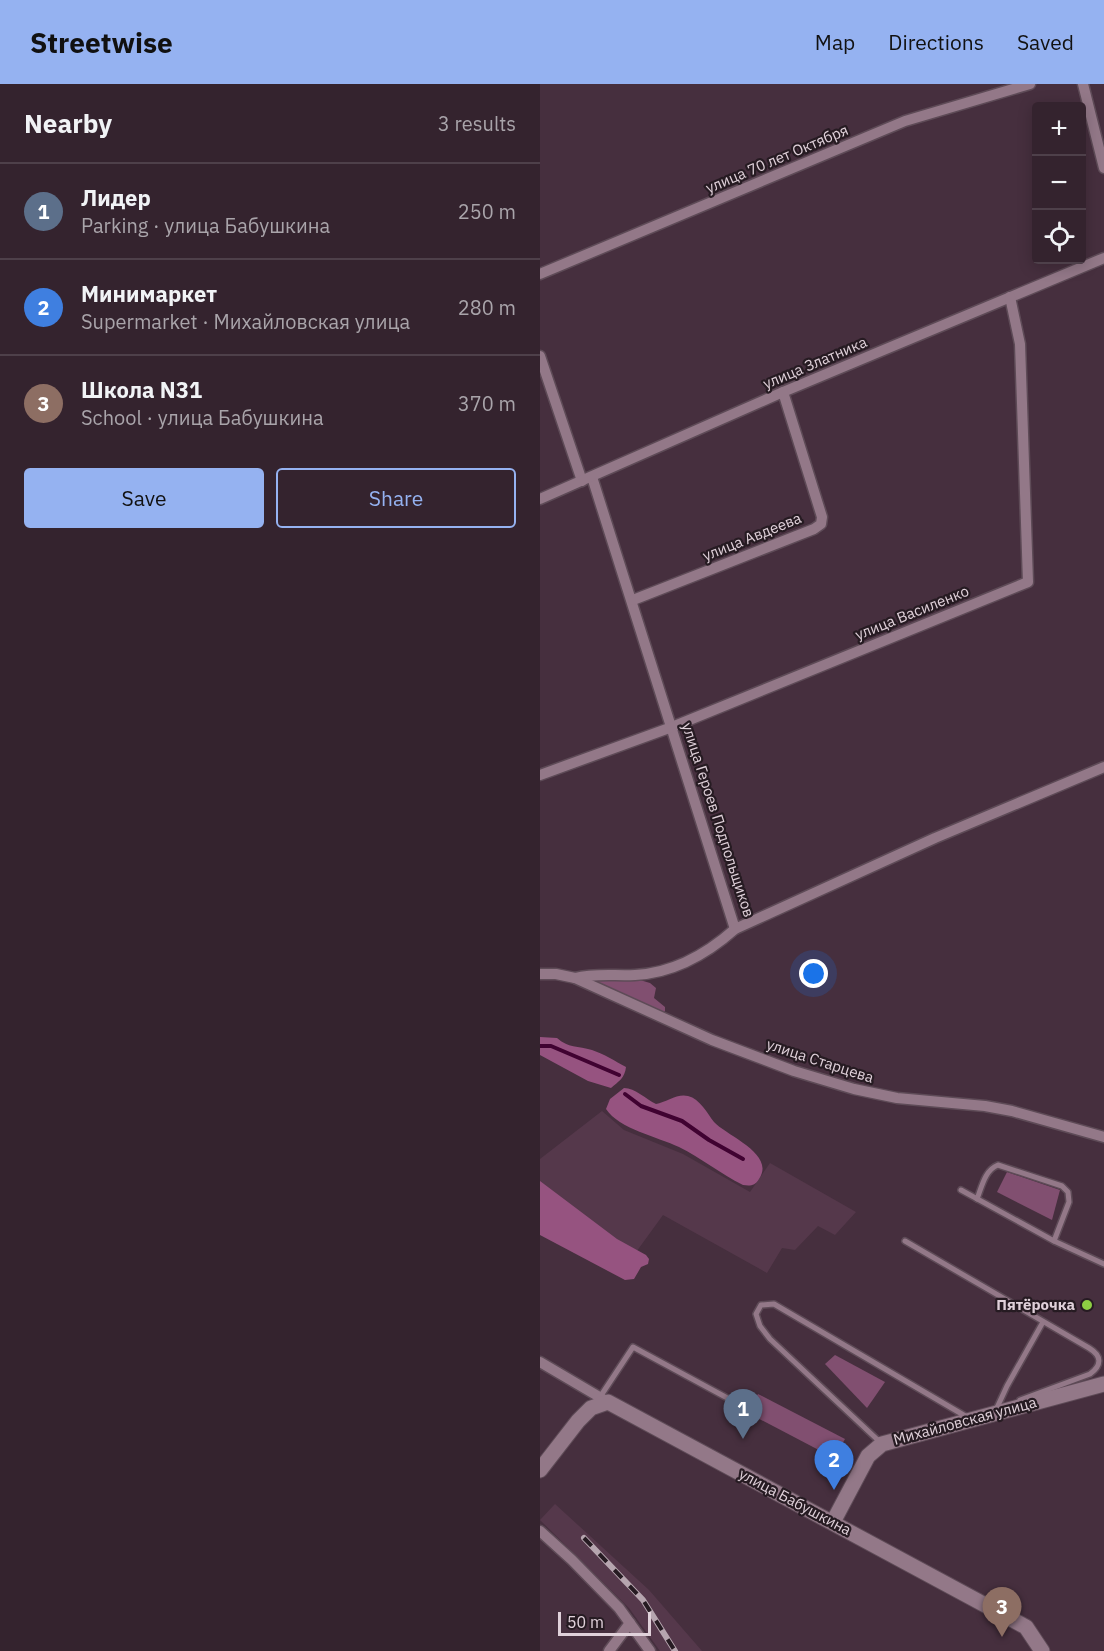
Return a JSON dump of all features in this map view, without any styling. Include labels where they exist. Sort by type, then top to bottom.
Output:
[{"type":"street","name":"улица 70 лет Октября","points":[[540,273],[905,121],[1030,84]]},
{"type":"street","points":[[1083,84],[1104,168]]},
{"type":"street","name":"улица Златника","points":[[540,499],[783,392],[1104,258]]},
{"type":"street","name":"улица Василенко","points":[[540,775],[672,727],[1029,582],[1020,344],[1010,297]]},
{"type":"street","name":"улица Героев Подпольщиков","points":[[540,356],[633,600],[735,929],[935,838],[1104,767]]},
{"type":"street","name":"улица Авдеева","points":[[633,600],[821,524],[822,516],[783,392]]},
{"type":"street","points":[[574,978],[591,975],[637,975],[663,970],[702,954],[735,929]]},
{"type":"street","name":"улица Старцева","points":[[540,974],[556,974],[574,978],[712,1040],[794,1071],[854,1089],[897,1098],[985,1106],[1012,1111],[1104,1137]]},
{"type":"street","name":"улица Бабушкина","points":[[540,1362],[604,1400],[1026,1627],[1042,1651]]},
{"type":"street","name":"Михайловская улица","points":[[833,1522],[868,1456],[882,1444],[1104,1384]]},
{"type":"street","points":[[540,1470],[578,1421],[591,1408],[604,1400]]},
{"type":"street","points":[[540,1532],[620,1608],[650,1651]]},
{"type":"street","points":[[609,1651],[630,1623]]},
{"type":"lane","points":[[977,1199],[987,1174],[998,1165],[1062,1186],[1068,1192],[1069,1202],[1054,1241]]},
{"type":"lane","points":[[961,1190],[1054,1241],[1104,1264]]},
{"type":"lane","points":[[905,1241],[1095,1352],[1100,1361],[1098,1366],[1083,1377],[1037,1392],[995,1413]]},
{"type":"lane","points":[[882,1444],[770,1339],[760,1326],[756,1314],[761,1305],[774,1304],[971,1420]]},
{"type":"lane","points":[[995,1413],[1004,1392],[1043,1322]]},
{"type":"lane","points":[[604,1400],[633,1347],[732,1400]]},
{"type":"shaded area","points":[[607,978],[640,980],[650,983],[656,988],[654,998],[665,1007],[665,1011],[663,1013],[599,984],[598,981]]},
{"type":"shaded area","points":[[540,1037],[557,1038],[569,1045],[592,1050],[626,1067],[624,1074],[611,1088],[588,1081],[540,1055]]},
{"type":"shaded area","points":[[624,1088],[656,1104],[684,1095],[696,1100],[714,1122],[756,1154],[761,1162],[762,1170],[759,1179],[752,1185],[743,1185],[679,1147],[620,1122],[606,1109],[610,1099]]},
{"type":"shaded area","points":[[602,1111],[624,1130],[683,1154],[750,1192],[770,1163],[856,1212],[835,1235],[818,1226],[795,1250],[782,1248],[767,1273],[663,1215],[634,1255],[540,1189],[540,1159]]},
{"type":"shaded area","points":[[1007,1172],[1060,1190],[1052,1220],[997,1192]]},
{"type":"shaded area","points":[[540,1181],[617,1239],[646,1255],[649,1259],[648,1264],[641,1267],[634,1279],[625,1280],[540,1235]]},
{"type":"shaded area","points":[[835,1355],[885,1382],[867,1408],[825,1364]]},
{"type":"shaded area","points":[[758,1394],[845,1439],[834,1458],[746,1412]]},
{"type":"shaded area","points":[[555,1504],[649,1590],[702,1651],[660,1651],[629,1608],[540,1520]]},
{"type":"waterway","points":[[540,1046],[551,1046],[619,1075]]},
{"type":"waterway","points":[[625,1094],[641,1106],[682,1121],[709,1140],[743,1159]]},
{"type":"railway","points":[[584,1538],[643,1600],[675,1651]]},
{"type":"place","name":"Пятёрочка","points":[[1087,1305]]},
{"type":"place","name":"Лидер","points":[[743,1439]]},
{"type":"place","name":"Минимаркет","points":[[834,1490]]},
{"type":"place","name":"Школа N31","points":[[1002,1637]]}]
